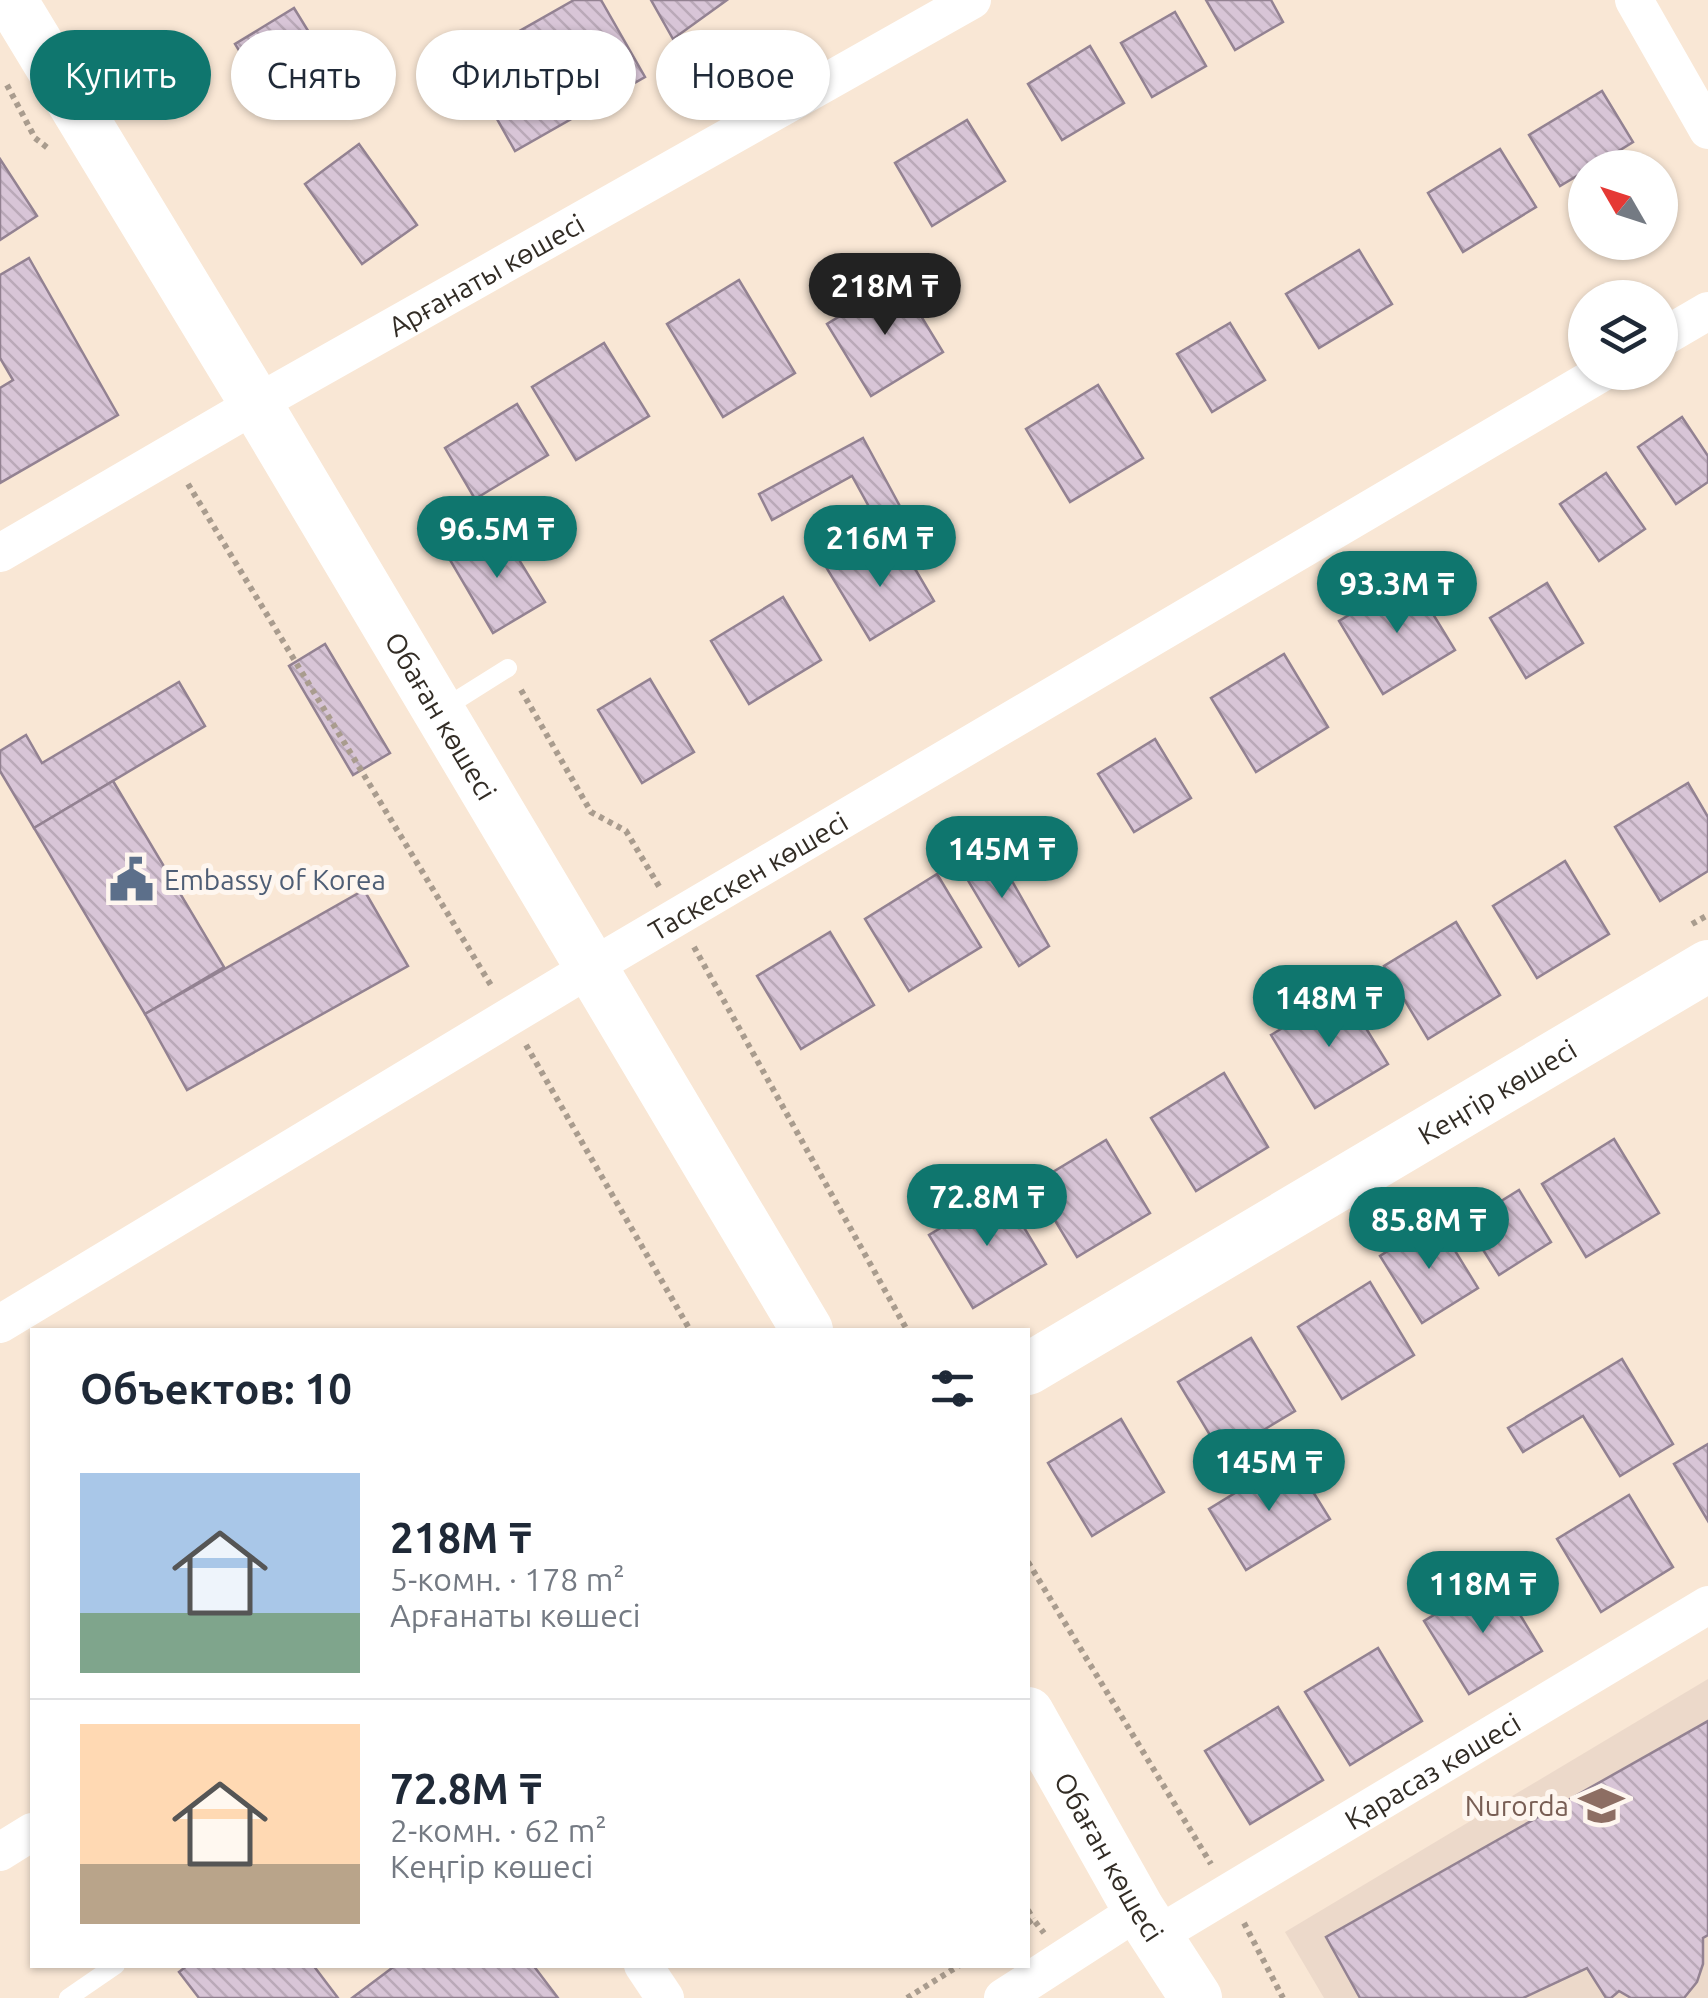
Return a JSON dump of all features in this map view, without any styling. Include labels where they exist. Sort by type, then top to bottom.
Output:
[{"type":"street","name":"Обаған көшесі","points":[[11,0],[440,711],[804,1328]]},
{"type":"street","name":"Арғанаты көшесі","points":[[0,553],[972,0]]},
{"type":"street","points":[[1634,0],[1708,130]]},
{"type":"street","points":[[1678,328],[1708,311]]},
{"type":"street","name":"Таскескен көшесі","points":[[0,1324],[592,966],[1572,390]]},
{"type":"street","name":"Кеңгір көшесі","points":[[1030,1367],[1708,966]]},
{"type":"street","name":"Қарасаз көшесі","points":[[1003,1998],[1147,1923],[1228,1893],[1708,1605]]},
{"type":"street","name":"Обаған көшесі","points":[[1030,1717],[1147,1923],[1196,1998]]},
{"type":"street","points":[[0,1852],[30,1833]]},
{"type":"street","points":[[645,1968],[665,1998]]},
{"type":"lane","points":[[440,711],[508,668]]},
{"type":"lane","points":[[68,1998],[112,1968]]},
{"type":"path","points":[[0,70],[35,138],[58,156]]},
{"type":"path","points":[[179,448],[180,470],[510,1016],[689,1328]]},
{"type":"path","points":[[508,668],[591,812],[626,831],[906,1328]]},
{"type":"path","points":[[1030,1565],[1228,1893],[1282,1998]]},
{"type":"path","points":[[1030,1914],[1033,1919]]},
{"type":"path","points":[[907,1998],[955,1968]]},
{"type":"shaded area","name":"Nurorda","points":[[1708,1679],[1708,1998],[1324,1998],[1285,1932]]},
{"type":"building","points":[[574,0],[601,0],[618,30],[521,30]]},
{"type":"building","points":[[651,0],[727,0],[685,30],[668,30]]},
{"type":"building","points":[[1206,0],[1271,0],[1283,22],[1235,50]]},
{"type":"building","points":[[294,8],[308,30],[258,30]]},
{"type":"building","points":[[1175,12],[1206,66],[1152,97],[1121,43]]},
{"type":"building","points":[[1090,46],[1124,103],[1062,140],[1028,84]]},
{"type":"building","points":[[636,61],[645,77],[636,82]]},
{"type":"building","points":[[1602,91],[1633,142],[1620,150],[1568,150],[1568,181],[1560,186],[1529,135]]},
{"type":"building","points":[[498,120],[569,120],[515,151]]},
{"type":"building","points":[[967,120],[1005,181],[932,226],[895,163]]},
{"type":"building","points":[[359,144],[417,225],[362,264],[305,184]]},
{"type":"building","points":[[1500,149],[1536,207],[1463,252],[1428,193]]},
{"type":"building","points":[[0,159],[37,216],[0,240]]},
{"type":"building","points":[[1359,250],[1392,304],[1319,348],[1286,294]]},
{"type":"building","points":[[29,258],[118,415],[0,483],[0,388],[13,380],[0,358],[0,275]]},
{"type":"building","points":[[739,280],[795,373],[723,417],[667,324]]},
{"type":"building","points":[[899,280],[943,352],[871,396],[827,324]]},
{"type":"building","points":[[1230,323],[1265,380],[1212,412],[1177,354]]},
{"type":"building","points":[[604,343],[649,416],[576,460],[532,387]]},
{"type":"building","points":[[1098,385],[1143,458],[1070,502],[1026,429]]},
{"type":"building","points":[[517,404],[548,455],[475,499],[445,448]]},
{"type":"building","points":[[1682,417],[1708,456],[1708,482],[1676,504],[1638,447]]},
{"type":"building","points":[[863,438],[902,510],[878,523],[852,476],[772,520],[759,494]]},
{"type":"building","points":[[1606,473],[1645,529],[1599,561],[1560,504]]},
{"type":"building","points":[[500,529],[545,602],[493,633],[450,560]]},
{"type":"building","points":[[862,546],[875,568],[904,550],[934,601],[870,640],[826,567]]},
{"type":"building","points":[[1411,578],[1455,650],[1383,694],[1339,621]]},
{"type":"building","points":[[1547,583],[1583,643],[1526,678],[1490,618]]},
{"type":"building","points":[[783,597],[821,660],[749,704],[711,641]]},
{"type":"building","points":[[325,644],[390,753],[353,775],[289,666]]},
{"type":"building","points":[[1284,654],[1328,727],[1256,772],[1211,698]]},
{"type":"building","points":[[650,679],[694,752],[642,783],[598,710]]},
{"type":"building","points":[[179,682],[205,726],[34,828],[0,771],[0,751],[26,735],[42,763]]},
{"type":"building","points":[[1155,739],[1191,798],[1134,832],[1098,774]]},
{"type":"building","points":[[113,781],[224,967],[145,1014],[34,828]]},
{"type":"building","points":[[1688,783],[1708,817],[1708,871],[1660,901],[1615,827]]},
{"type":"building","points":[[987,837],[1049,946],[1019,966],[954,857]]},
{"type":"building","points":[[1565,861],[1609,934],[1537,978],[1493,906]]},
{"type":"building","points":[[937,874],[981,947],[909,991],[865,919]]},
{"type":"building","points":[[364,890],[408,966],[187,1090],[145,1014]]},
{"type":"building","points":[[1456,922],[1500,995],[1428,1039],[1384,966]]},
{"type":"building","points":[[830,932],[874,1005],[801,1049],[757,976]]},
{"type":"building","points":[[1343,991],[1388,1064],[1315,1108],[1271,1035]]},
{"type":"building","points":[[1224,1073],[1268,1147],[1196,1191],[1151,1118]]},
{"type":"building","points":[[1614,1139],[1659,1213],[1586,1257],[1542,1184]]},
{"type":"building","points":[[1106,1140],[1150,1213],[1077,1257],[1033,1184]]},
{"type":"building","points":[[1519,1190],[1551,1242],[1499,1275],[1466,1223]]},
{"type":"building","points":[[1002,1191],[1046,1264],[973,1308],[929,1235]]},
{"type":"building","points":[[1436,1220],[1478,1288],[1422,1323],[1380,1256]]},
{"type":"building","points":[[1370,1282],[1414,1355],[1342,1399],[1298,1327]]},
{"type":"building","points":[[1251,1338],[1295,1411],[1222,1455],[1178,1382]]},
{"type":"building","points":[[1622,1359],[1673,1444],[1620,1476],[1583,1416],[1523,1452],[1508,1428]]},
{"type":"building","points":[[1121,1419],[1164,1492],[1092,1536],[1048,1463]]},
{"type":"building","points":[[1708,1444],[1708,1521],[1674,1464]]},
{"type":"building","points":[[1292,1458],[1330,1519],[1246,1570],[1209,1509]]},
{"type":"building","points":[[1629,1495],[1673,1567],[1601,1612],[1557,1539]]},
{"type":"building","points":[[1497,1577],[1542,1651],[1469,1694],[1424,1621]]},
{"type":"building","points":[[1378,1648],[1422,1721],[1350,1765],[1305,1692]]},
{"type":"building","points":[[1278,1707],[1323,1780],[1250,1824],[1205,1751]]},
{"type":"building","name":"Nurorda","points":[[1708,1721],[1708,1935],[1703,1938],[1703,1964],[1697,1982],[1684,1998],[1631,1998],[1619,1991],[1606,1998],[1587,1968],[1523,1998],[1360,1998],[1326,1937]]},
{"type":"building","points":[[184,1968],[315,1968],[338,1998],[199,1998],[179,1972]]},
{"type":"building","points":[[392,1968],[535,1968],[558,1998],[352,1998]]},
{"type":"place","name":"Embassy of Korea","points":[[131,879]]},
{"type":"place","name":"Nurorda","points":[[1602,1805]]}]
